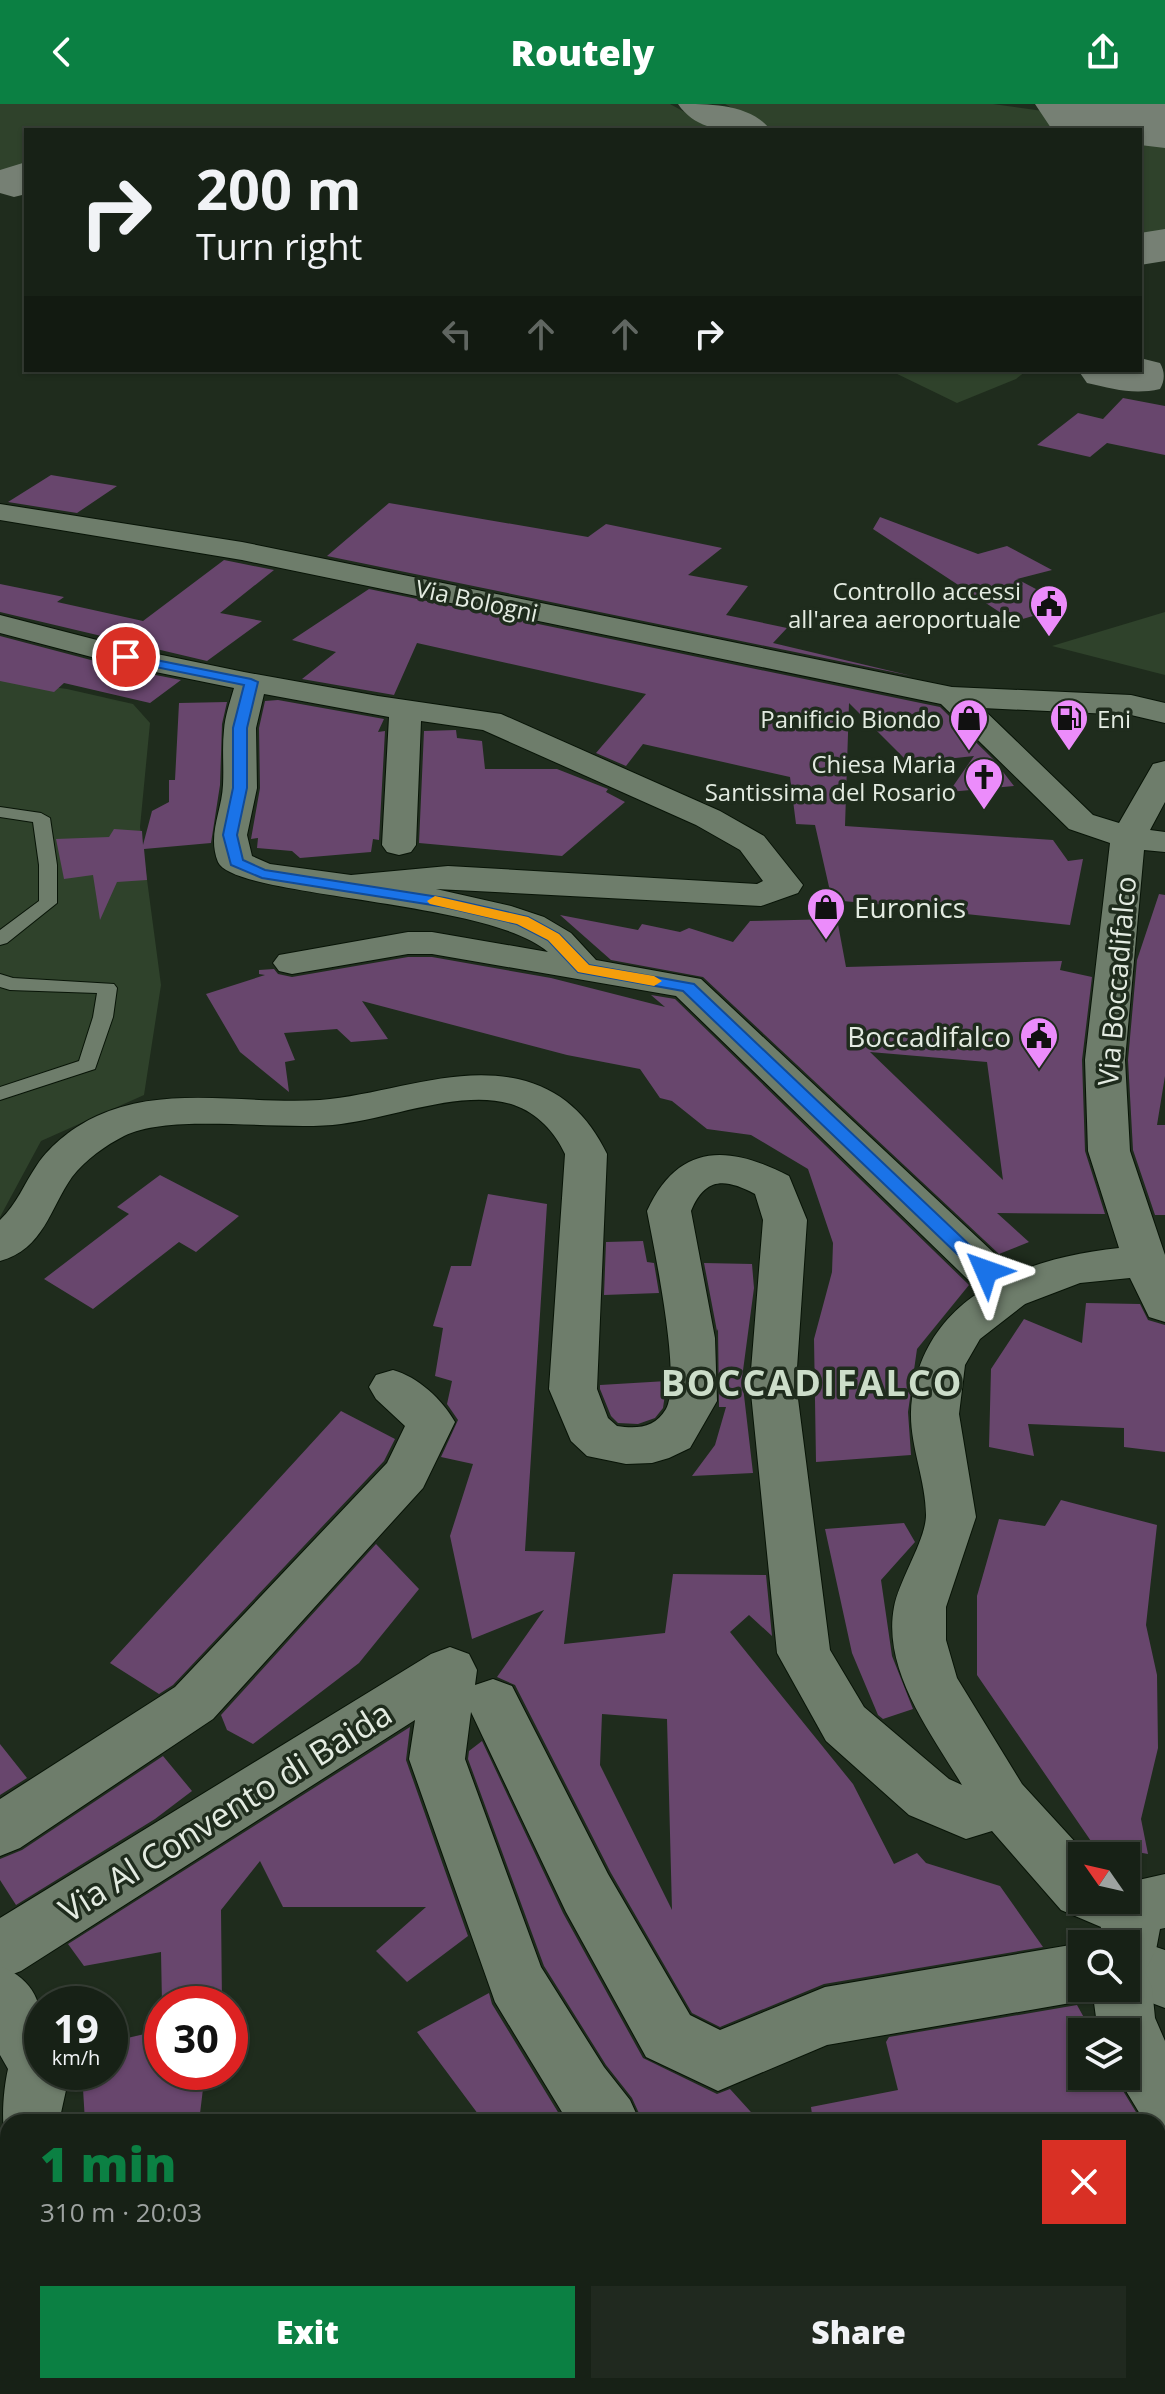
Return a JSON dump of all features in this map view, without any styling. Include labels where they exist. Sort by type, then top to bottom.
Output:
[{"type":"street","name":"Via Bologni","points":[[0,512],[242,551],[952,697],[1131,705],[1165,713]]},
{"type":"street","points":[[0,624],[126,657],[251,682],[405,710],[490,721],[708,818],[752,843],[785,885],[761,895],[448,877],[343,887]]},
{"type":"street","points":[[251,682],[240,728],[240,788],[230,835],[236,862],[262,874],[445,903],[522,921],[554,937],[584,969]]},
{"type":"street","points":[[952,697],[1081,822],[1146,840],[1165,771]]},
{"type":"street","points":[[399,845],[405,710]]},
{"type":"street","name":"Via Boccadifalco","points":[[1146,840],[1105,1060],[1106,1091],[1109,1151],[1145,1261],[1165,1306]]},
{"type":"street","points":[[292,963],[408,943],[432,943],[688,987],[1009,1293]]},
{"type":"street","points":[[0,1246],[36,1207],[54,1172],[70,1153],[118,1122],[183,1114],[339,1112],[489,1089],[518,1093],[542,1103],[568,1121],[586,1154],[573,1389],[588,1428],[604,1443],[652,1445],[673,1435],[693,1401],[692,1338],[669,1211],[676,1190],[689,1177],[712,1168],[754,1174],[774,1186],[785,1220],[773,1383],[804,1653],[845,1724],[929,1797],[966,1814],[1002,1802]]},
{"type":"street","points":[[1068,1861],[1002,1802],[932,1684],[920,1640],[920,1607],[951,1517],[935,1414],[942,1365],[964,1327],[1009,1293],[1075,1268],[1145,1261]]},
{"type":"street","points":[[0,1830],[194,1703],[406,1475],[431,1422],[393,1387]]},
{"type":"street","points":[[472,1686],[668,2036],[718,2061],[825,2016],[1068,1974]]},
{"type":"street","points":[[472,1686],[437,1759],[516,1982],[582,2089],[602,2114]]},
{"type":"street","name":"Via Al Convento di Baida","points":[[0,1951],[472,1686]]},
{"type":"street","points":[[1140,1970],[1165,1979]]},
{"type":"street","points":[[0,1995],[40,2066],[29,2114]]},
{"type":"street","points":[[1121,2002],[1138,2058],[1165,2097]]},
{"type":"lane","points":[[0,812],[41,818],[48,865],[48,903],[0,939]]},
{"type":"lane","points":[[0,980],[10,984],[107,988],[103,1017],[88,1065],[0,1094]]},
{"type":"green space","points":[[0,104],[670,104],[713,128],[24,128],[24,166],[0,178]]},
{"type":"green space","points":[[725,104],[993,104],[1165,128],[1165,233],[1142,239],[1142,128],[768,128]]},
{"type":"green space","points":[[893,372],[1025,372],[1016,379],[957,403]]},
{"type":"green space","points":[[1165,612],[1165,675],[1052,646]]},
{"type":"green space","points":[[0,680],[67,689],[133,704],[150,723],[140,827],[161,985],[144,1095],[41,1141],[0,1217]]},
{"type":"building","points":[[1123,398],[1165,406],[1165,455],[1107,443],[1090,457],[1037,445],[1078,413],[1103,419]]},
{"type":"building","points":[[51,475],[117,486],[77,513],[8,502]]},
{"type":"building","points":[[389,503],[588,537],[606,524],[722,548],[688,575],[748,586],[726,615],[787,628],[773,643],[912,676],[327,556]]},
{"type":"building","points":[[880,517],[978,554],[1007,546],[1052,570],[1017,579],[1068,606],[1019,620],[1010,612],[1001,613],[873,529]]},
{"type":"building","points":[[224,560],[274,570],[220,613],[262,621],[207,661],[0,612],[0,584],[64,597],[57,602],[143,621]]},
{"type":"building","points":[[369,589],[940,707],[993,759],[1014,786],[949,792],[974,756],[909,763],[849,703],[845,826],[1053,840],[1068,861],[1083,859],[1070,925],[966,914],[955,903],[885,900],[886,905],[832,900],[815,825],[796,824],[790,777],[643,744],[626,766],[596,753],[646,694],[417,643],[394,695],[302,679],[336,652],[292,640]]},
{"type":"building","points":[[0,636],[125,669],[181,680],[150,703],[64,683],[54,692],[0,681]]},
{"type":"building","points":[[278,700],[384,719],[378,732],[385,731],[379,840],[373,839],[371,852],[300,858],[292,851],[257,848],[258,838],[251,839],[260,788],[259,728],[265,701]]},
{"type":"building","points":[[227,702],[222,724],[220,785],[211,843],[144,849],[147,880],[117,882],[100,920],[93,875],[64,879],[56,839],[109,837],[114,829],[142,831],[143,845],[152,811],[169,802],[169,780],[175,780],[179,703]]},
{"type":"building","points":[[456,730],[457,738],[482,741],[485,769],[557,769],[608,789],[606,792],[625,802],[562,856],[419,843],[424,731]]},
{"type":"building","points":[[1159,894],[1165,895],[1165,1076],[1157,1125],[1165,1125],[1165,1215],[1155,1215],[1133,1150],[1128,1060],[1137,960]]},
{"type":"building","points":[[560,915],[638,930],[642,924],[680,932],[689,928],[733,942],[750,921],[837,919],[846,967],[1062,961],[1060,970],[1092,977],[1082,1060],[1085,1151],[1105,1214],[997,1213],[1029,1242],[999,1254],[703,977],[611,960]],"holes":[[[870,1052],[987,1062],[1003,1180]]]},
{"type":"building","points":[[408,957],[432,957],[551,978],[665,1007],[651,995],[675,999],[969,1285],[917,1349],[908,1412],[911,1455],[816,1462],[814,1339],[832,1272],[833,1243],[808,1169],[751,1135],[707,1129],[672,1101],[660,1098],[640,1069],[567,1055],[362,1001],[388,1039],[351,1042],[337,1029],[284,1033],[295,1060],[285,1062],[289,1092],[240,1052],[206,994],[265,975],[259,974],[259,970],[274,969],[278,974],[292,977]]},
{"type":"building","points":[[160,1175],[239,1216],[196,1252],[179,1242],[93,1309],[44,1279],[129,1214],[117,1207]]},
{"type":"building","points":[[488,1194],[547,1204],[525,1551],[575,1552],[564,1644],[665,1633],[673,1574],[766,1575],[772,1636],[749,1615],[730,1632],[853,1784],[894,1864],[917,1853],[926,1863],[1000,1886],[1043,1947],[824,1984],[720,2027],[692,2013],[611,1873],[515,1685],[497,1677],[544,1610],[472,1639],[450,1536],[473,1464],[441,1457],[458,1420],[447,1404],[452,1381],[435,1376],[443,1328],[433,1326],[451,1266],[471,1266]],"holes":[[[602,1714],[667,1719],[672,1910],[600,1765]]]},
{"type":"building","points":[[643,1241],[647,1262],[654,1263],[659,1293],[604,1295],[606,1242]]},
{"type":"building","points":[[704,1263],[752,1264],[754,1288],[742,1378],[753,1473],[692,1476],[715,1445],[726,1407],[719,1407],[718,1329]]},
{"type":"building","points":[[1086,1303],[1140,1304],[1148,1320],[1165,1325],[1165,1452],[1124,1447],[1124,1428],[1028,1424],[1034,1456],[989,1447],[991,1369],[1024,1319],[1082,1343]]},
{"type":"building","points":[[667,1381],[663,1408],[655,1418],[638,1424],[618,1423],[611,1416],[600,1389],[600,1385]]},
{"type":"building","points":[[341,1411],[395,1439],[384,1461],[173,1685],[159,1694],[110,1663]]},
{"type":"building","points":[[1061,1500],[1157,1525],[1146,1625],[1157,1675],[1158,1748],[1141,1819],[1148,1854],[1140,1853],[1140,1842],[1092,1842],[977,1675],[977,1596],[999,1519],[1045,1526]]},
{"type":"building","points":[[904,1523],[915,1542],[881,1580],[892,1656],[913,1709],[883,1719],[878,1715],[852,1653],[825,1529]]},
{"type":"building","points":[[376,1544],[419,1589],[359,1663],[253,1744],[227,1730],[221,1715]]},
{"type":"building","points":[[410,1727],[406,1760],[468,1936],[407,1982],[376,1951],[426,1907],[283,1907],[260,1861],[221,1910],[222,1986],[162,1986],[161,1952],[84,1966],[68,1944]]},
{"type":"building","points":[[482,1741],[563,1913],[643,2058],[717,2094],[730,2089],[753,2114],[639,2114],[632,2098],[606,2065],[544,1966],[468,1759],[469,1751]]},
{"type":"building","points":[[0,1744],[27,1778],[0,1795]]},
{"type":"building","points":[[163,1756],[192,1791],[155,1819],[16,1905],[0,1880],[0,1859],[22,1850]]},
{"type":"building","points":[[489,1993],[492,2004],[559,2114],[478,2114],[417,2032]]},
{"type":"building","points":[[1077,2005],[1084,2018],[1068,2018],[1068,2090],[1123,2090],[1137,2114],[812,2114],[811,2107],[898,2090],[886,2042],[889,2037]]},
{"type":"building","points":[[144,2034],[144,2090],[203,2090],[200,2114],[85,2114],[83,2090],[128,2090],[128,2038]]},
{"type":"taxiway","points":[[701,104],[744,128]]},
{"type":"taxiway","points":[[14,182],[24,178]]},
{"type":"taxiway","points":[[1142,249],[1165,245]]},
{"type":"taxiway","points":[[1118,372],[1139,376]]},
{"type":"runway","points":[[1091,104],[1165,114]]},
{"type":"slow traffic","points":[[435,901],[522,921],[554,937],[584,969],[654,981]]},
{"type":"place","name":"Controllo accessi all'area aeroportuale","points":[[1049,638]]},
{"type":"place","name":"Panificio Biondo","points":[[969,752]]},
{"type":"place","name":"Eni","points":[[1069,752]]},
{"type":"place","name":"Chiesa Maria Santissima del Rosario","points":[[984,811]]},
{"type":"place","name":"Euronics","points":[[826,941]]},
{"type":"place","name":"Boccadifalco","points":[[1039,1070]]},
{"type":"district","name":"BOCCADIFALCO","points":[[812,1382]]},
{"type":"route","points":[[126,657],[251,682],[240,728],[240,788],[230,835],[236,862],[262,874],[445,903],[522,921],[554,937],[584,969],[688,987],[986,1271]]}]
